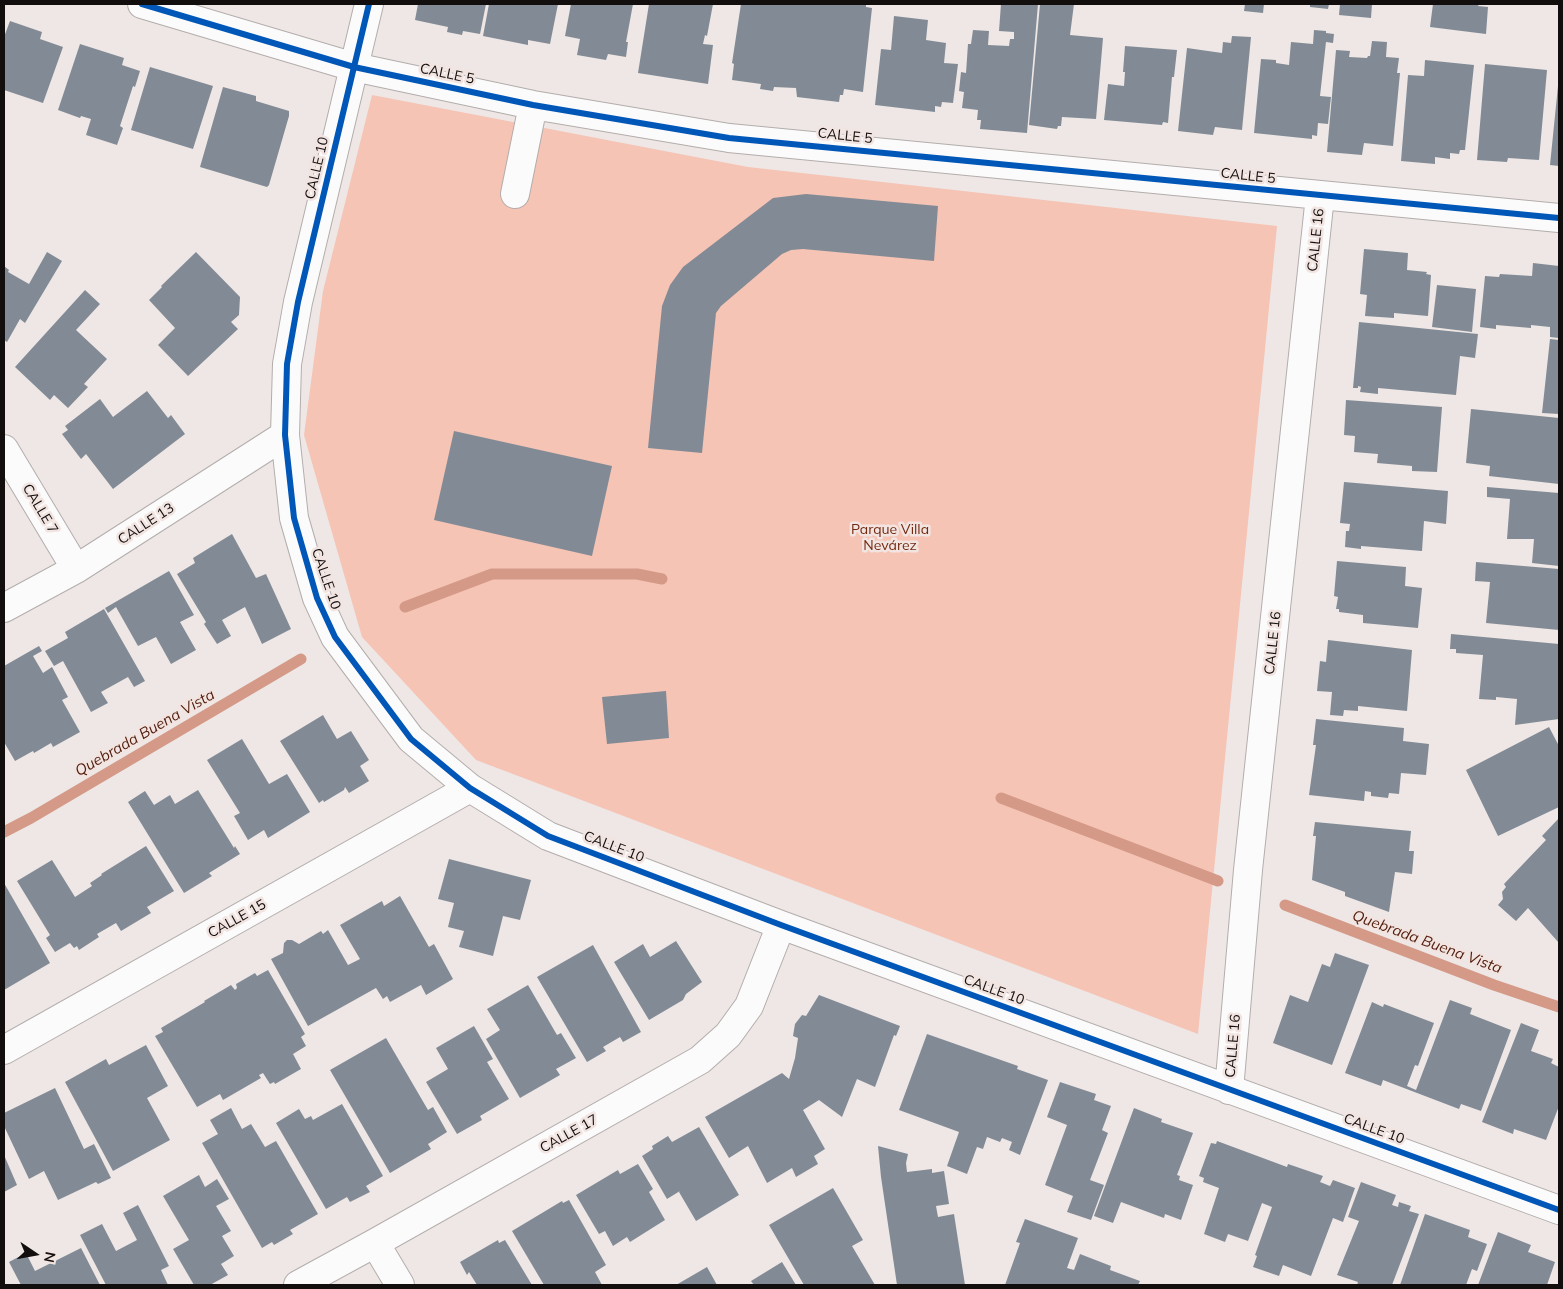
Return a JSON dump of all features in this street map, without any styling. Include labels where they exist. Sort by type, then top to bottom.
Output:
[{"type":"street","name":"CALLE 5","points":[[142,4],[354,67],[533,105],[729,138],[1559,218]]},
{"type":"street","name":"CALLE 10","points":[[369,4],[298,302],[287,364],[285,435],[294,518],[317,598],[335,637],[411,739],[470,788],[548,836],[781,925],[1559,1210]]},
{"type":"street","points":[[515,194],[533,105]]},
{"type":"street","name":"CALLE 16","points":[[1229,1090],[1249,860],[1320,196]]},
{"type":"street","name":"CALLE 13","points":[[4,608],[76,569],[285,435]]},
{"type":"street","name":"CALLE 7","points":[[4,449],[76,569]]},
{"type":"street","name":"CALLE 15","points":[[4,1050],[470,788]]},
{"type":"street","name":"CALLE 17","points":[[298,1285],[375,1244],[700,1060],[728,1035],[749,1006],[781,925]]},
{"type":"street","points":[[375,1244],[400,1285]]},
{"type":"green space","name":"Parque Villa Nevárez","points":[[372,95],[748,167],[1277,226],[1198,1034],[476,760],[362,637],[304,435],[323,291]]},
{"type":"building","points":[[418,4],[486,4],[480,34],[463,31],[462,35],[447,32],[448,27],[415,20]]},
{"type":"building","points":[[489,4],[558,4],[550,44],[528,40],[528,45],[483,36]]},
{"type":"building","points":[[571,4],[633,4],[626,42],[628,42],[626,57],[608,54],[606,60],[577,55],[580,39],[565,36]]},
{"type":"building","points":[[649,4],[713,4],[707,36],[705,35],[703,44],[713,45],[708,84],[638,73]]},
{"type":"building","points":[[741,4],[866,4],[866,7],[872,8],[863,92],[844,89],[843,95],[840,95],[839,102],[797,97],[796,88],[774,87],[773,91],[760,89],[761,84],[732,80],[734,64],[732,63]]},
{"type":"building","points":[[1001,4],[1038,4],[1027,133],[980,129],[981,120],[977,120],[978,110],[962,108],[964,92],[959,91],[961,72],[966,73],[968,44],[971,44],[973,30],[989,31],[988,45],[1009,46],[1010,39],[1014,39],[1014,32],[999,31]]},
{"type":"building","points":[[1040,4],[1074,4],[1070,35],[1103,38],[1096,119],[1062,117],[1061,126],[1058,126],[1057,129],[1029,125]]},
{"type":"building","points":[[1245,4],[1264,4],[1263,13],[1244,11]]},
{"type":"building","points":[[1310,4],[1329,4],[1328,9],[1310,7]]},
{"type":"building","points":[[1340,4],[1372,4],[1371,18],[1339,15]]},
{"type":"building","points":[[1433,4],[1479,4],[1478,6],[1488,7],[1486,34],[1430,27]]},
{"type":"building","points":[[894,16],[928,20],[926,40],[946,43],[944,63],[958,64],[953,103],[942,102],[941,107],[935,106],[935,112],[875,105],[881,49],[891,50]]},
{"type":"building","points":[[10,21],[42,32],[40,39],[63,47],[43,103],[4,90],[4,37]]},
{"type":"building","points":[[1314,30],[1334,34],[1333,43],[1326,42],[1320,96],[1331,97],[1328,124],[1318,123],[1317,136],[1312,135],[1312,139],[1254,133],[1261,59],[1276,60],[1276,63],[1289,65],[1291,42],[1313,44]]},
{"type":"building","points":[[1232,36],[1251,37],[1242,130],[1215,127],[1213,135],[1178,131],[1187,48],[1222,53],[1223,42],[1231,43]]},
{"type":"building","points":[[1372,41],[1387,42],[1386,57],[1399,58],[1397,73],[1400,73],[1393,146],[1364,143],[1362,155],[1327,152],[1336,50],[1350,51],[1349,57],[1367,58],[1370,56]]},
{"type":"building","points":[[80,44],[124,58],[122,65],[140,71],[120,126],[123,128],[117,145],[86,135],[91,119],[81,116],[80,118],[58,110]]},
{"type":"building","points":[[1125,46],[1177,50],[1174,77],[1172,77],[1168,123],[1163,122],[1162,125],[1104,120],[1108,84],[1124,86]]},
{"type":"building","points":[[1425,60],[1474,65],[1465,150],[1460,150],[1459,154],[1450,153],[1450,159],[1435,157],[1435,164],[1401,161],[1408,75],[1424,76]]},
{"type":"building","points":[[1485,64],[1547,70],[1539,160],[1508,158],[1507,162],[1477,160]]},
{"type":"building","points":[[150,67],[213,86],[193,149],[131,130]]},
{"type":"building","points":[[1559,86],[1559,166],[1550,165]]},
{"type":"building","points":[[223,87],[256,96],[256,101],[289,111],[267,187],[200,167]]},
{"type":"building","points":[[806,194],[938,206],[934,261],[803,249],[791,250],[782,254],[721,306],[716,313],[702,453],[648,448],[662,306],[670,285],[683,267],[773,198]]},
{"type":"building","points":[[1364,249],[1408,253],[1407,270],[1427,272],[1426,274],[1431,275],[1428,316],[1394,313],[1394,318],[1365,316],[1367,295],[1360,294]]},
{"type":"building","points":[[47,252],[62,261],[25,323],[20,319],[7,342],[4,340],[4,266],[9,270],[8,272],[29,284]]},
{"type":"building","points":[[196,252],[240,297],[239,315],[231,322],[238,329],[188,376],[158,345],[175,328],[149,300]]},
{"type":"building","points":[[1533,263],[1559,266],[1559,338],[1550,337],[1550,327],[1531,325],[1531,328],[1496,325],[1496,329],[1480,327],[1485,276],[1499,277],[1500,274],[1532,276]]},
{"type":"building","points":[[1437,285],[1476,289],[1472,332],[1432,327]]},
{"type":"building","points":[[85,290],[100,304],[76,330],[107,359],[84,384],[88,387],[68,408],[54,395],[50,400],[15,367]]},
{"type":"building","points":[[1359,322],[1478,334],[1475,358],[1460,356],[1456,395],[1378,388],[1378,394],[1360,392],[1361,387],[1353,388]]},
{"type":"building","points":[[1550,339],[1559,340],[1559,414],[1542,413]]},
{"type":"building","points":[[147,391],[168,418],[171,415],[185,434],[113,489],[86,454],[81,459],[62,434],[68,430],[65,426],[100,399],[113,417]]},
{"type":"building","points":[[1346,400],[1442,407],[1437,472],[1412,471],[1412,466],[1377,463],[1378,454],[1354,452],[1355,436],[1344,435]]},
{"type":"building","points":[[1471,409],[1559,418],[1559,484],[1489,476],[1490,466],[1466,463]]},
{"type":"building","points":[[454,431],[612,466],[592,556],[434,520]]},
{"type":"building","points":[[1344,482],[1448,491],[1446,524],[1424,521],[1422,551],[1361,546],[1361,549],[1345,547],[1346,531],[1349,531],[1350,524],[1340,523]]},
{"type":"building","points":[[1487,487],[1559,493],[1559,566],[1532,563],[1534,539],[1507,539],[1510,499],[1487,497]]},
{"type":"building","points":[[232,534],[256,578],[266,574],[291,629],[262,644],[245,607],[222,620],[231,636],[217,644],[177,574],[195,563],[193,558]]},
{"type":"building","points":[[1337,561],[1406,567],[1405,586],[1422,588],[1418,628],[1363,623],[1363,615],[1339,612],[1339,609],[1336,609],[1338,597],[1334,596]]},
{"type":"building","points":[[1476,562],[1559,569],[1559,630],[1486,623],[1490,582],[1475,581]]},
{"type":"building","points":[[169,571],[194,615],[180,622],[196,650],[171,664],[156,637],[138,646],[116,607],[108,613],[105,608]]},
{"type":"building","points":[[104,609],[145,681],[134,687],[128,677],[101,692],[108,703],[91,712],[63,661],[54,666],[45,651],[68,638],[65,632]]},
{"type":"building","points":[[1451,634],[1559,644],[1559,719],[1515,725],[1517,699],[1496,697],[1496,700],[1479,699],[1483,655],[1456,653],[1456,649],[1450,649]]},
{"type":"building","points":[[1328,640],[1412,650],[1407,711],[1358,706],[1358,711],[1344,710],[1343,716],[1330,715],[1332,692],[1317,691],[1320,661],[1326,662]]},
{"type":"building","points":[[39,646],[42,651],[33,656],[43,673],[52,667],[68,697],[62,700],[80,732],[53,747],[51,743],[15,761],[4,742],[4,666]]},
{"type":"building","points":[[666,691],[669,738],[607,744],[602,697]]},
{"type":"building","points":[[323,715],[337,739],[351,731],[369,760],[360,766],[369,781],[349,793],[345,787],[344,790],[319,803],[280,741]]},
{"type":"building","points":[[1316,719],[1404,728],[1403,741],[1429,744],[1426,775],[1401,773],[1399,794],[1389,793],[1388,798],[1371,796],[1371,792],[1365,791],[1364,801],[1309,795],[1316,745],[1313,745]]},
{"type":"building","points":[[1549,727],[1559,746],[1559,807],[1498,836],[1466,770]]},
{"type":"building","points":[[242,739],[269,784],[287,774],[310,812],[268,838],[264,830],[248,840],[234,816],[240,813],[207,760]]},
{"type":"building","points":[[198,790],[234,848],[235,846],[240,854],[209,873],[212,876],[184,893],[128,802],[145,791],[154,805],[170,795],[175,804]]},
{"type":"building","points":[[1559,818],[1559,943],[1528,908],[1516,921],[1498,905],[1503,899],[1502,892],[1506,887],[1504,884],[1546,840],[1542,836]]},
{"type":"building","points":[[1315,822],[1411,831],[1409,851],[1414,851],[1412,874],[1395,872],[1389,912],[1345,896],[1345,892],[1312,880],[1316,836],[1313,836]]},
{"type":"building","points":[[146,846],[174,891],[147,907],[151,913],[121,931],[116,923],[97,934],[99,937],[79,950],[77,946],[74,948],[70,943],[55,952],[46,938],[50,935],[17,881],[52,860],[75,897],[92,886],[90,883],[101,874]]},
{"type":"building","points":[[449,859],[531,880],[520,920],[503,916],[493,956],[459,947],[464,931],[448,927],[454,903],[438,899]]},
{"type":"building","points":[[4,883],[50,963],[4,990]]},
{"type":"building","points":[[400,896],[429,947],[434,944],[453,979],[426,995],[421,985],[390,1002],[387,996],[383,999],[376,988],[308,1026],[271,959],[283,953],[284,943],[287,940],[292,940],[299,944],[321,931],[323,934],[328,930],[348,965],[360,959],[340,925],[382,901],[384,906]]},
{"type":"building","points":[[676,941],[702,982],[686,994],[683,1000],[649,1020],[614,962],[643,944],[650,957]]},
{"type":"building","points":[[593,945],[641,1032],[623,1042],[620,1037],[603,1047],[606,1051],[587,1062],[537,977]]},
{"type":"building","points":[[1335,953],[1369,965],[1332,1065],[1273,1043],[1290,995],[1308,1002],[1322,964],[1330,967]]},
{"type":"building","points":[[268,970],[305,1034],[301,1037],[306,1046],[293,1054],[301,1069],[275,1084],[274,1082],[270,1084],[263,1073],[259,1075],[261,1078],[223,1100],[220,1094],[197,1107],[155,1036],[163,1032],[161,1028],[231,985],[235,990],[237,988],[236,984],[255,973],[257,976]]},
{"type":"building","points":[[528,985],[557,1035],[561,1033],[576,1058],[556,1069],[560,1075],[520,1098],[486,1039],[500,1030],[487,1009]]},
{"type":"building","points":[[819,995],[900,1026],[896,1036],[894,1035],[875,1087],[857,1079],[842,1117],[819,1100],[803,1110],[825,1149],[814,1156],[818,1164],[796,1177],[792,1168],[767,1183],[748,1146],[729,1158],[705,1117],[782,1073],[789,1079],[798,1038],[793,1036],[795,1024],[802,1015],[806,1016]]},
{"type":"building","points":[[1450,1000],[1472,1008],[1470,1014],[1511,1030],[1481,1111],[1461,1104],[1459,1109],[1383,1080],[1381,1086],[1345,1073],[1372,1002],[1383,1007],[1384,1004],[1434,1023],[1418,1066],[1415,1065],[1407,1086],[1416,1090]]},
{"type":"building","points":[[1521,1023],[1539,1030],[1531,1051],[1553,1059],[1551,1063],[1559,1067],[1559,1106],[1546,1140],[1514,1129],[1513,1134],[1482,1122]]},
{"type":"building","points":[[474,1026],[493,1059],[487,1062],[509,1099],[480,1116],[482,1120],[457,1134],[426,1082],[448,1069],[436,1048]]},
{"type":"building","points":[[927,1034],[1018,1066],[1017,1069],[1048,1080],[1020,1155],[1009,1150],[1012,1142],[1002,1138],[1000,1142],[987,1137],[983,1149],[977,1147],[967,1174],[947,1166],[959,1132],[899,1110]]},
{"type":"building","points":[[386,1038],[428,1110],[433,1107],[447,1132],[428,1144],[431,1149],[390,1173],[330,1070]]},
{"type":"building","points":[[146,1045],[168,1086],[147,1098],[170,1140],[113,1171],[65,1082],[106,1059],[109,1065]]},
{"type":"building","points":[[1060,1082],[1096,1094],[1094,1100],[1111,1106],[1102,1130],[1108,1133],[1090,1180],[1104,1185],[1091,1220],[1067,1212],[1073,1196],[1045,1185],[1067,1125],[1047,1117]]},
{"type":"building","points":[[55,1088],[84,1149],[94,1144],[111,1178],[98,1184],[96,1182],[58,1200],[44,1171],[29,1179],[4,1126],[4,1113]]},
{"type":"building","points":[[342,1104],[383,1176],[366,1186],[370,1192],[350,1202],[347,1197],[326,1209],[276,1123],[299,1109],[305,1119],[311,1116],[313,1120]]},
{"type":"building","points":[[231,1108],[242,1129],[251,1124],[265,1147],[276,1141],[318,1214],[290,1230],[293,1234],[274,1245],[272,1242],[262,1248],[202,1143],[218,1134],[210,1120]]},
{"type":"building","points":[[1134,1108],[1162,1119],[1161,1122],[1193,1133],[1177,1175],[1180,1176],[1179,1180],[1193,1185],[1181,1220],[1165,1214],[1164,1218],[1121,1202],[1113,1223],[1094,1216]]},
{"type":"building","points":[[699,1127],[739,1195],[696,1221],[680,1191],[667,1199],[642,1156],[653,1149],[652,1146],[668,1136],[672,1142]]},
{"type":"building","points":[[1217,1141],[1287,1167],[1288,1164],[1323,1176],[1320,1182],[1330,1186],[1333,1180],[1355,1188],[1343,1222],[1333,1218],[1311,1276],[1283,1265],[1279,1276],[1253,1267],[1257,1256],[1255,1255],[1272,1207],[1262,1203],[1248,1241],[1228,1234],[1225,1242],[1204,1234],[1219,1188],[1203,1182],[1204,1178],[1199,1176],[1211,1143],[1216,1144]]},
{"type":"building","points":[[878,1146],[908,1154],[907,1172],[932,1169],[932,1173],[944,1171],[949,1204],[936,1206],[938,1217],[954,1214],[965,1285],[897,1285]]},
{"type":"building","points":[[4,1155],[17,1185],[4,1192]]},
{"type":"building","points":[[638,1164],[653,1189],[649,1192],[665,1220],[630,1242],[627,1237],[613,1246],[605,1231],[599,1234],[576,1195],[618,1170],[620,1174]]},
{"type":"building","points":[[199,1175],[205,1187],[217,1179],[229,1199],[216,1206],[231,1231],[222,1236],[234,1256],[221,1264],[228,1275],[210,1285],[194,1285],[173,1249],[189,1240],[163,1196]]},
{"type":"building","points":[[1361,1182],[1396,1195],[1392,1205],[1398,1207],[1399,1202],[1411,1206],[1409,1211],[1419,1214],[1392,1285],[1357,1285],[1358,1282],[1337,1275],[1359,1221],[1348,1217]]},
{"type":"building","points":[[833,1188],[863,1240],[852,1246],[875,1285],[804,1285],[769,1225]]},
{"type":"building","points":[[569,1200],[606,1265],[595,1272],[602,1285],[544,1285],[512,1231],[562,1201],[563,1203]]},
{"type":"building","points":[[138,1205],[169,1266],[161,1270],[168,1285],[106,1285],[80,1235],[102,1224],[116,1251],[137,1240],[123,1213]]},
{"type":"building","points":[[1425,1214],[1470,1230],[1468,1237],[1487,1244],[1477,1271],[1472,1269],[1466,1285],[1400,1285]]},
{"type":"building","points":[[1025,1219],[1078,1238],[1067,1268],[1074,1270],[1080,1254],[1111,1266],[1110,1270],[1140,1281],[1138,1285],[1005,1285],[1020,1243],[1016,1242]]},
{"type":"building","points":[[1498,1232],[1531,1245],[1528,1252],[1555,1262],[1547,1285],[1478,1285]]},
{"type":"building","points":[[498,1240],[499,1243],[505,1240],[532,1285],[477,1285],[469,1272],[467,1275],[460,1262]]},
{"type":"building","points":[[81,1248],[100,1285],[21,1285],[9,1262],[26,1253],[35,1271]]},
{"type":"building","points":[[782,1262],[796,1285],[754,1285],[751,1281]]},
{"type":"building","points":[[707,1267],[717,1285],[676,1285]]},
{"type":"waterway","name":"Quebrada Buena Vista","points":[[405,607],[492,574],[637,574],[662,579]]},
{"type":"waterway","name":"Quebrada Buena Vista","points":[[4,832],[301,659]]},
{"type":"waterway","name":"Quebrada Buena Vista","points":[[1001,798],[1218,881]]},
{"type":"waterway","name":"Quebrada Buena Vista","points":[[1285,905],[1494,985],[1559,1007]]},
{"type":"cycle path","points":[[142,4],[354,67],[533,105],[729,138],[1559,218]]},
{"type":"cycle path","points":[[369,4],[298,302],[287,364],[285,435],[294,518],[317,598],[335,637],[411,739],[470,788],[548,836],[781,925],[1559,1210]]}]
